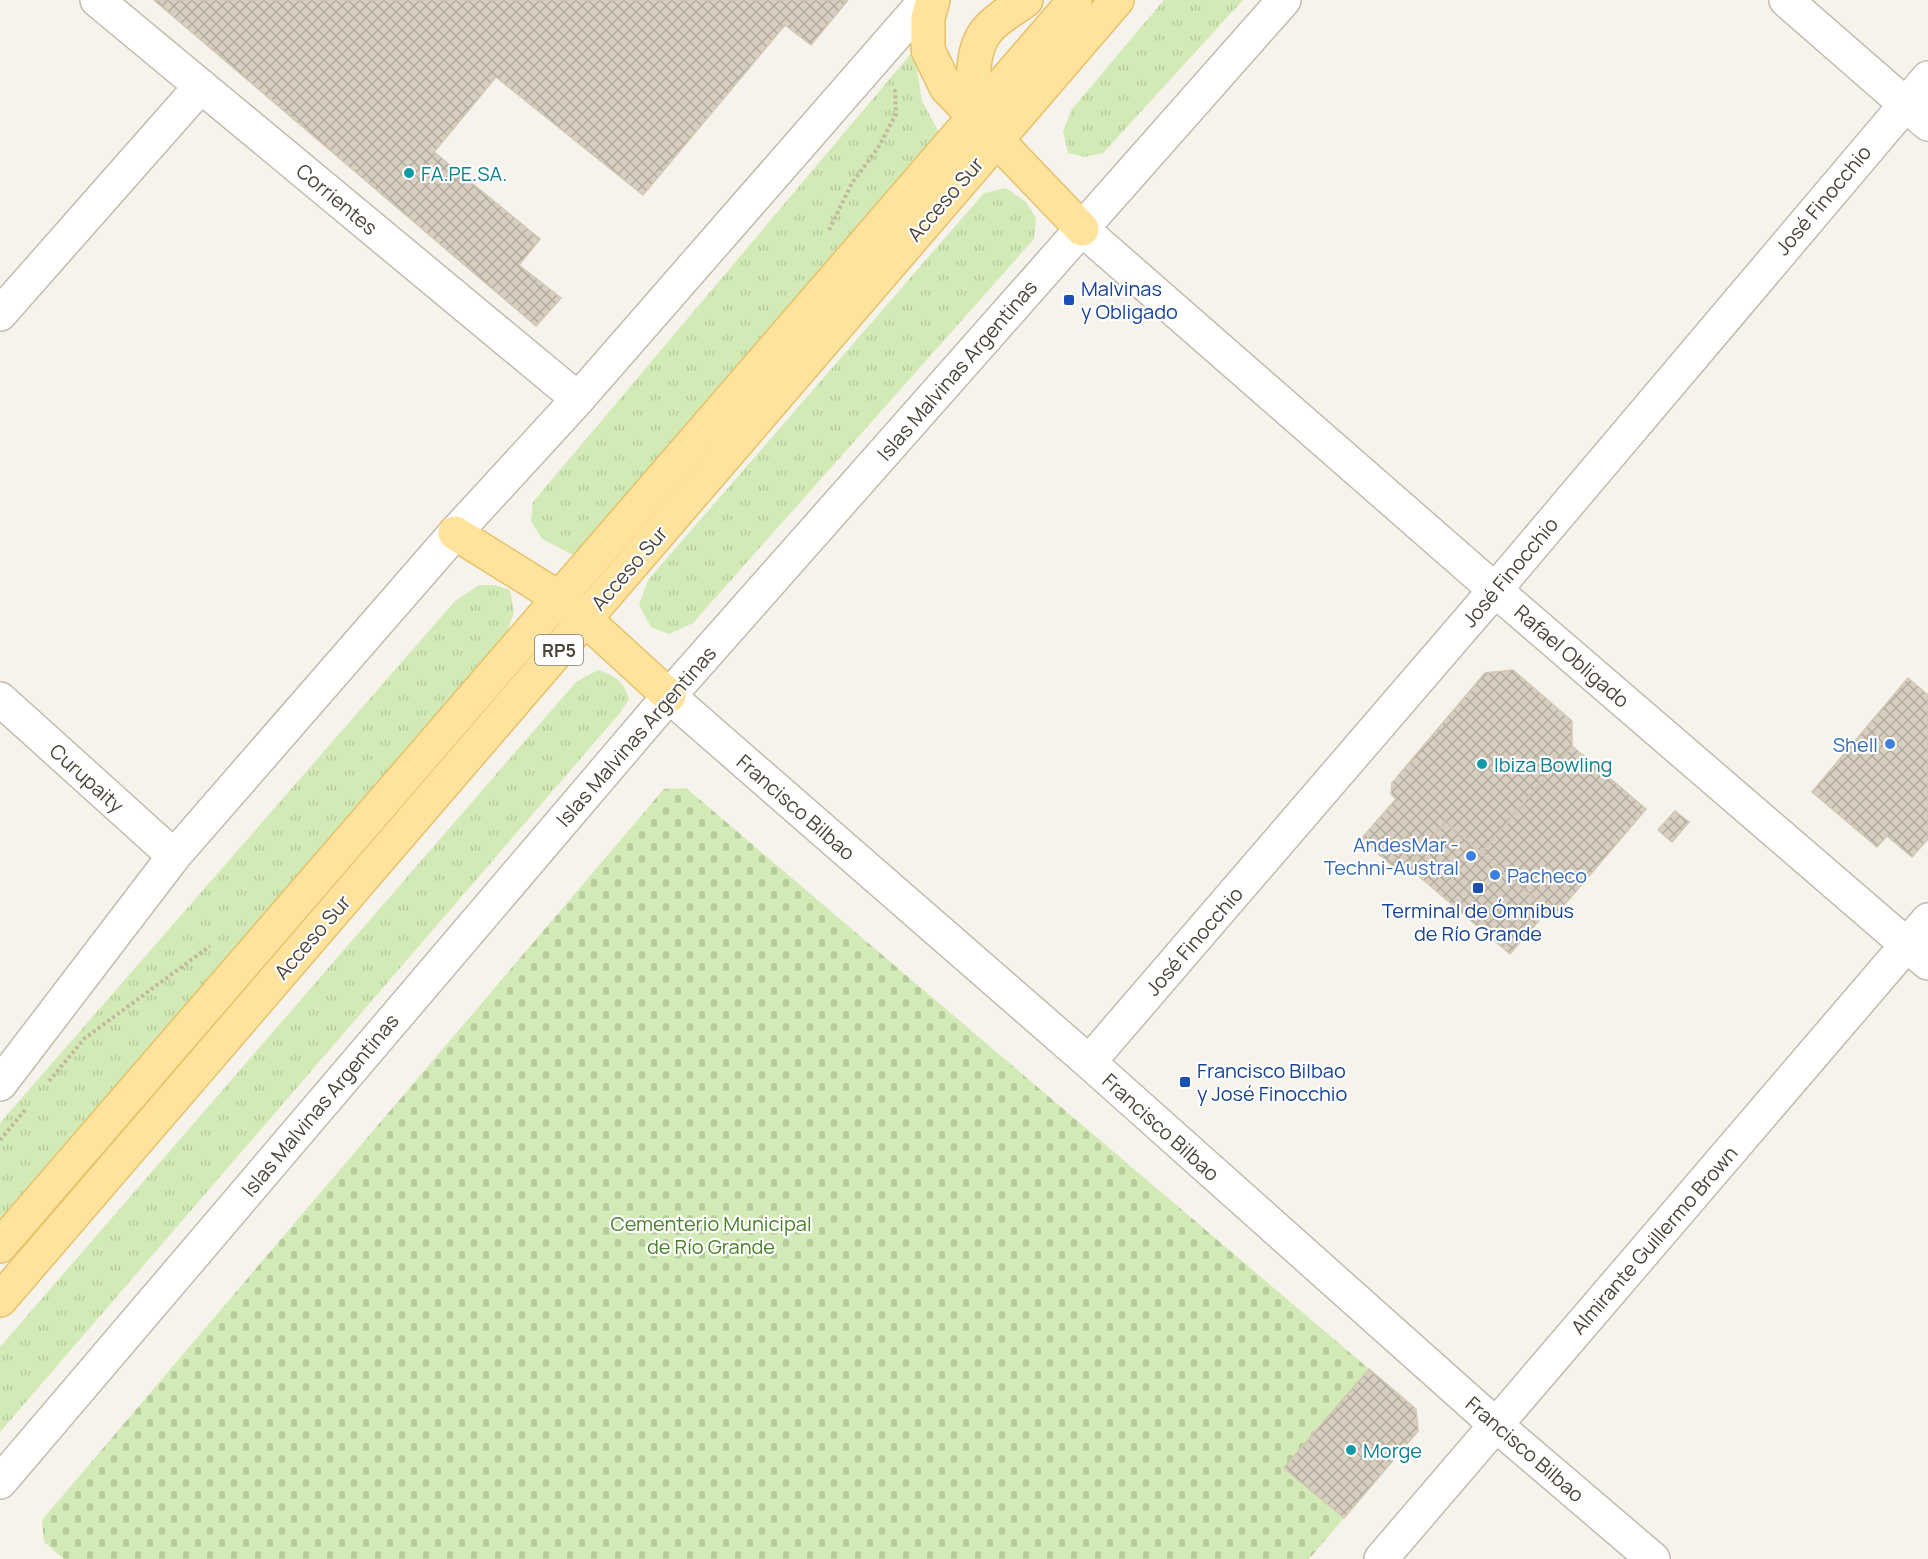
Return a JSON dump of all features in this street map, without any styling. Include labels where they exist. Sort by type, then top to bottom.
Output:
[{"type":"main road","points":[[933,0],[928,18],[928,50],[946,87],[1082,229]]},
{"type":"main road","points":[[985,129],[974,69],[978,48],[988,29],[1026,0]]},
{"type":"main road","name":"Acceso Sur","points":[[0,1300],[585,619],[985,129],[1075,0]]},
{"type":"main road","name":"Acceso Sur","points":[[0,1246],[559,598],[985,129],[1117,0]]},
{"type":"main road","points":[[455,533],[559,598],[669,696]]},
{"type":"street","name":"Corrientes","points":[[97,0],[578,399]]},
{"type":"street","points":[[2,1078],[174,856],[455,533],[578,399],[926,0]]},
{"type":"street","name":"Islas Malvinas Argentinas","points":[[0,1482],[669,696],[1284,0]]},
{"type":"street","points":[[1786,0],[1916,114]]},
{"type":"street","name":"José Finocchio","points":[[1089,1062],[1495,590],[1916,114],[1928,78]]},
{"type":"street","points":[[0,314],[201,86]]},
{"type":"street","name":"Rafael Obligado","points":[[1082,229],[1495,590],[1917,954]]},
{"type":"street","name":"Francisco Bilbao","points":[[669,696],[1089,1062],[1496,1425],[1653,1559]]},
{"type":"street","name":"Curupaity","points":[[0,699],[174,856]]},
{"type":"street","name":"Almirante Guillermo Brown","points":[[1381,1559],[1496,1425],[1917,954],[1928,920]]},
{"type":"green space","points":[[1164,0],[1243,0],[1103,153],[1085,157],[1068,153],[1063,131],[1072,109]]},
{"type":"green space","points":[[914,50],[922,101],[941,136],[575,556],[542,539],[531,521],[533,502]]},
{"type":"green space","points":[[1006,188],[1026,202],[1036,218],[1034,239],[693,623],[669,634],[651,627],[639,605],[648,580],[984,193]]},
{"type":"green space","points":[[479,585],[495,585],[510,590],[514,612],[506,636],[0,1224],[0,1123],[455,601]]},
{"type":"green space","points":[[598,670],[618,680],[627,693],[629,699],[619,714],[0,1432],[0,1347],[576,682]]},
{"type":"green space","name":"Cementerio Municipal de Río Grande","points":[[686,788],[1369,1369],[1285,1468],[1344,1518],[1309,1559],[64,1559],[44,1542],[42,1520],[664,789]]},
{"type":"building","name":"FA.PE.SA.","points":[[154,0],[848,0],[811,45],[785,25],[643,195],[496,77],[434,152],[540,239],[519,265],[561,298],[536,326]]},
{"type":"building","name":"Ibiza Bowling","points":[[1513,670],[1572,721],[1572,746],[1481,853],[1445,822],[1402,874],[1361,839],[1396,799],[1391,794],[1392,783],[1485,673]]},
{"type":"building","name":"Shell","points":[[1908,678],[1928,695],[1928,839],[1912,857],[1887,836],[1877,847],[1812,792]]},
{"type":"building","points":[[1572,746],[1646,809],[1555,916],[1481,853]]},
{"type":"building","points":[[1675,811],[1689,822],[1672,842],[1658,830]]},
{"type":"building","name":"Terminal de Ómnibus de Río Grande","points":[[1445,822],[1548,910],[1510,954],[1407,866]]},
{"type":"building","name":"Morge","points":[[1369,1369],[1416,1409],[1418,1431],[1344,1518],[1284,1468]]},
{"type":"place","name":"FA.PE.SA.","points":[[409,173]]},
{"type":"place","name":"Malvinas y Obligado","points":[[1069,300]]},
{"type":"place","name":"Shell","points":[[1890,744]]},
{"type":"place","name":"Ibiza Bowling","points":[[1482,764]]},
{"type":"place","name":"AndesMar - Techni-Austral","points":[[1471,856]]},
{"type":"place","name":"Pacheco","points":[[1495,875]]},
{"type":"place","name":"Terminal de Ómnibus de Río Grande","points":[[1478,888]]},
{"type":"place","name":"Francisco Bilbao y José Finocchio","points":[[1185,1082]]},
{"type":"place","name":"Morge","points":[[1351,1450]]}]
